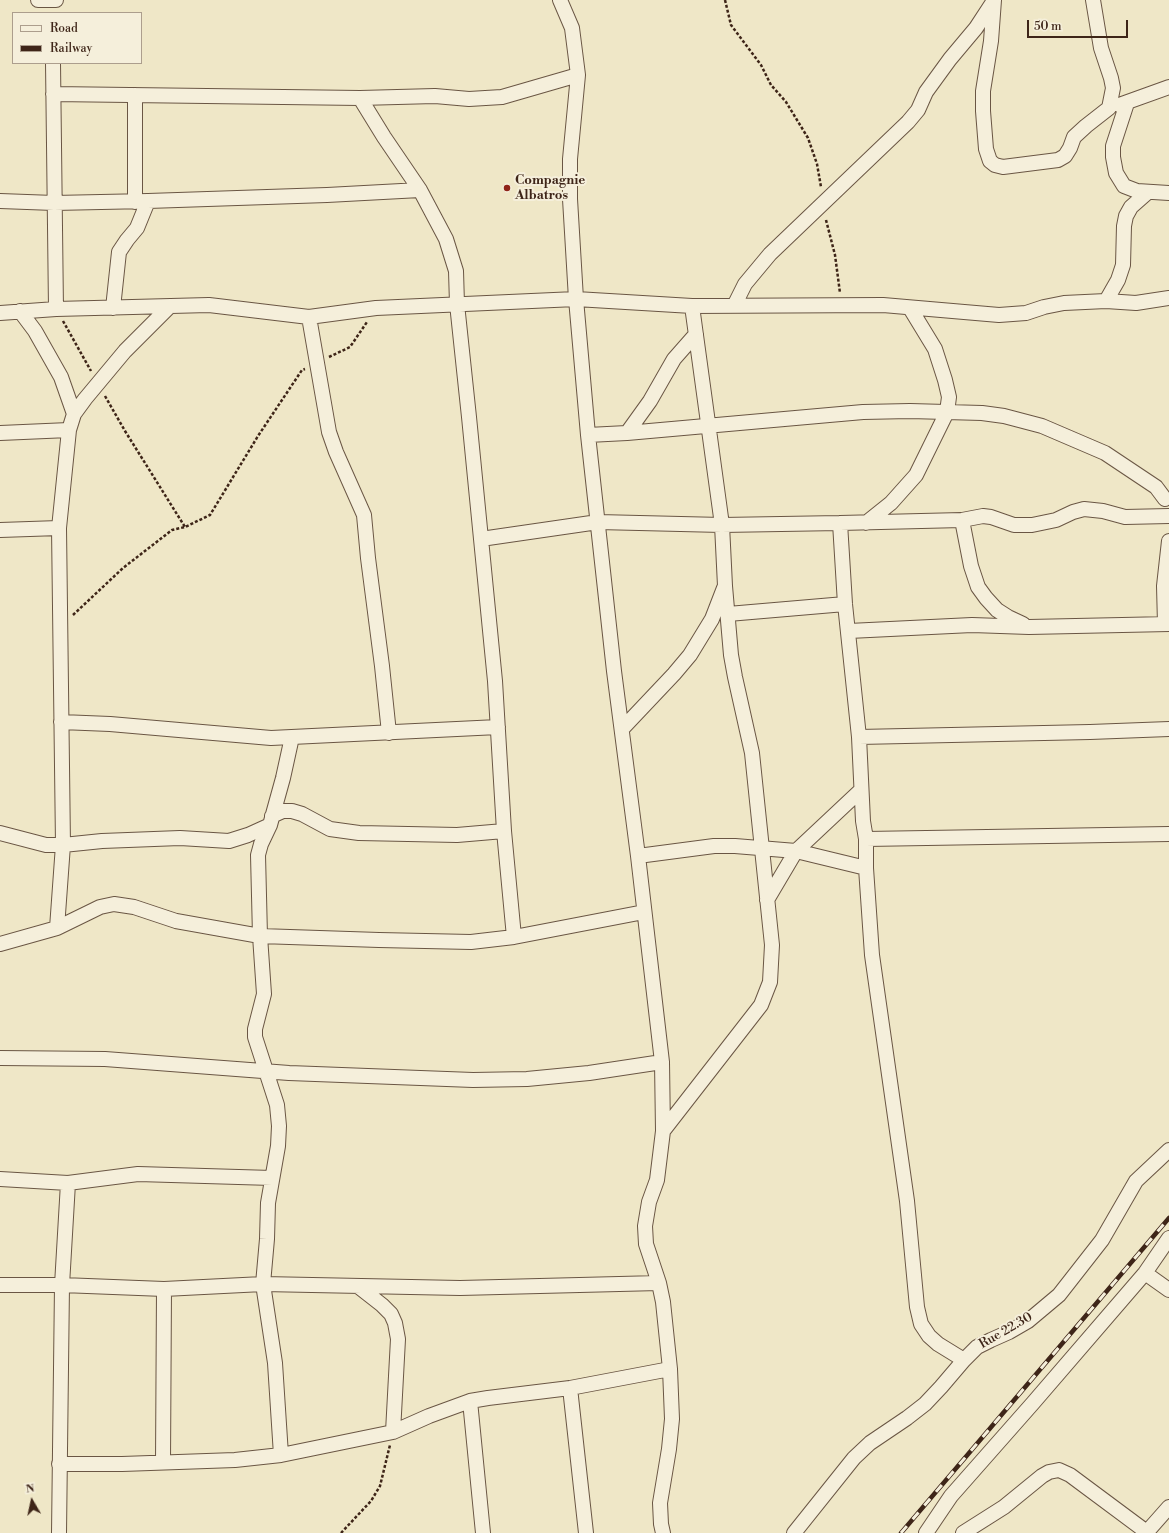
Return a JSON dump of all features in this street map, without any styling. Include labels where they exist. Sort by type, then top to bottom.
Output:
[{"type":"street","points":[[38,0],[56,0]]},
{"type":"street","points":[[53,0],[53,12]]},
{"type":"street","points":[[560,0],[572,28],[578,76],[570,159],[570,199],[576,300],[588,435],[614,671],[638,856],[662,1062],[663,1131],[657,1180],[649,1202],[645,1226],[646,1244],[659,1283],[663,1302],[670,1369],[672,1419],[669,1450],[660,1503],[663,1533]]},
{"type":"street","points":[[734,306],[745,284],[770,254],[822,206],[908,122],[918,110],[926,92],[950,59],[976,28],[994,0],[991,41],[983,98],[986,149],[990,161],[995,165],[1002,167],[1058,160],[1065,156],[1074,137],[1109,108],[1127,103],[1169,87]]},
{"type":"street","points":[[1093,0],[1101,48],[1112,78],[1109,108]]},
{"type":"street","points":[[53,64],[56,308]]},
{"type":"street","points":[[53,94],[360,98],[435,96],[469,99],[502,97],[578,76]]},
{"type":"street","points":[[113,308],[119,252],[137,228],[142,202],[134,95]]},
{"type":"street","points":[[360,98],[384,137],[420,190],[446,239],[456,271],[457,304],[495,681],[504,831],[514,937]]},
{"type":"street","points":[[1127,103],[1113,146],[1113,157],[1116,173],[1124,186],[1137,191],[1169,193]]},
{"type":"street","points":[[0,201],[54,203],[142,202],[420,190]]},
{"type":"street","points":[[1106,301],[1118,280],[1123,265],[1124,226],[1126,216],[1131,207],[1148,192]]},
{"type":"street","points":[[0,313],[56,308],[169,307],[209,305],[309,317],[376,308],[576,300],[692,306],[883,305],[999,315],[1026,313],[1044,307],[1064,303],[1106,301],[1136,303],[1169,298]]},
{"type":"street","points":[[663,1131],[761,1005],[770,982],[772,945],[752,753],[735,677],[725,586],[722,525],[692,306]]},
{"type":"street","points":[[57,928],[63,845],[59,628],[59,528],[69,430],[74,414],[98,384],[125,351],[169,307]]},
{"type":"street","points":[[866,523],[891,503],[916,475],[947,412],[949,397],[935,349],[910,308]]},
{"type":"street","points":[[20,312],[35,331],[61,377],[74,414]]},
{"type":"street","points":[[309,317],[329,432],[336,452],[364,515],[389,733]]},
{"type":"street","points":[[627,433],[650,401],[674,359],[696,334]]},
{"type":"street","points":[[588,435],[627,433],[863,412],[947,412],[982,413],[1004,416],[1049,429],[1105,453],[1167,497],[1140,517]]},
{"type":"street","points":[[0,434],[69,430]]},
{"type":"street","points":[[481,539],[598,522],[722,525],[866,523],[962,520],[987,517],[998,519],[1014,525],[1032,525],[1056,520],[1073,512],[1084,509],[1103,511],[1125,517],[1169,516]]},
{"type":"street","points":[[962,520],[971,566],[978,587],[997,610],[1008,617],[1029,626]]},
{"type":"street","points":[[840,523],[845,604],[859,737],[872,955],[907,1201],[918,1307],[922,1324],[929,1336],[938,1344],[964,1360]]},
{"type":"street","points":[[0,530],[59,528]]},
{"type":"street","points":[[849,631],[964,625],[1029,626],[1167,624],[1164,586],[1169,541]]},
{"type":"street","points":[[622,729],[690,655],[712,619],[725,586]]},
{"type":"street","points":[[728,614],[845,604]]},
{"type":"street","points":[[61,722],[110,724],[271,738],[498,728]]},
{"type":"street","points":[[859,737],[1169,729]]},
{"type":"street","points":[[280,1455],[275,1363],[263,1284],[267,1239],[268,1203],[278,1146],[279,1126],[277,1105],[255,1037],[255,1028],[264,994],[260,936],[258,855],[271,820],[283,778],[292,737]]},
{"type":"street","points":[[767,900],[796,851],[861,790]]},
{"type":"street","points":[[0,833],[46,844],[63,845],[154,838],[229,841],[248,835],[283,811],[292,811],[302,814],[330,829],[359,833],[457,835],[504,831]]},
{"type":"street","points":[[866,839],[1169,834]]},
{"type":"street","points":[[638,856],[714,846],[735,846],[796,851],[866,868]]},
{"type":"street","points":[[0,944],[57,928],[100,907],[114,904],[134,907],[176,921],[260,936],[471,942],[514,937],[644,912]]},
{"type":"street","points":[[0,1058],[105,1060],[289,1073],[473,1080],[527,1079],[589,1073],[662,1062]]},
{"type":"street","name":"Rue 22.30","points":[[794,1533],[854,1458],[870,1443],[925,1404],[977,1347],[1028,1321],[1059,1295],[1102,1240],[1136,1181],[1169,1150]]},
{"type":"street","points":[[0,1179],[68,1183],[138,1174],[272,1178]]},
{"type":"street","points":[[59,1533],[62,1285],[68,1183]]},
{"type":"street","points":[[926,1533],[951,1496],[1145,1273],[1169,1238]]},
{"type":"street","points":[[1145,1273],[1169,1290]]},
{"type":"street","points":[[0,1285],[62,1285],[164,1289],[263,1284],[359,1287],[482,1288],[659,1283]]},
{"type":"street","points":[[359,1287],[382,1305],[391,1314],[395,1323],[398,1340],[393,1432]]},
{"type":"street","points":[[163,1462],[164,1289]]},
{"type":"street","points":[[59,1464],[235,1460],[280,1455],[393,1432],[429,1416],[470,1402],[488,1398],[570,1388],[670,1369]]},
{"type":"street","points":[[570,1388],[586,1533]]},
{"type":"street","points":[[470,1402],[483,1533]]},
{"type":"street","points":[[963,1533],[1004,1507],[1042,1476],[1058,1470],[1070,1475],[1147,1533],[1169,1507]]},
{"type":"path","points":[[725,0],[731,25],[761,65],[771,85],[786,102],[808,138],[817,164],[822,206],[836,255],[841,306]]},
{"type":"path","points":[[56,308],[124,431],[185,527]]},
{"type":"path","points":[[59,628],[123,568],[172,530],[185,527],[210,515],[258,436],[302,370],[350,347],[376,308]]},
{"type":"path","points":[[341,1533],[371,1501],[380,1486],[393,1432]]},
{"type":"railway","points":[[901,1533],[1169,1218]]},
{"type":"place","name":"Compagnie Albatros","points":[[507,188]]}]
